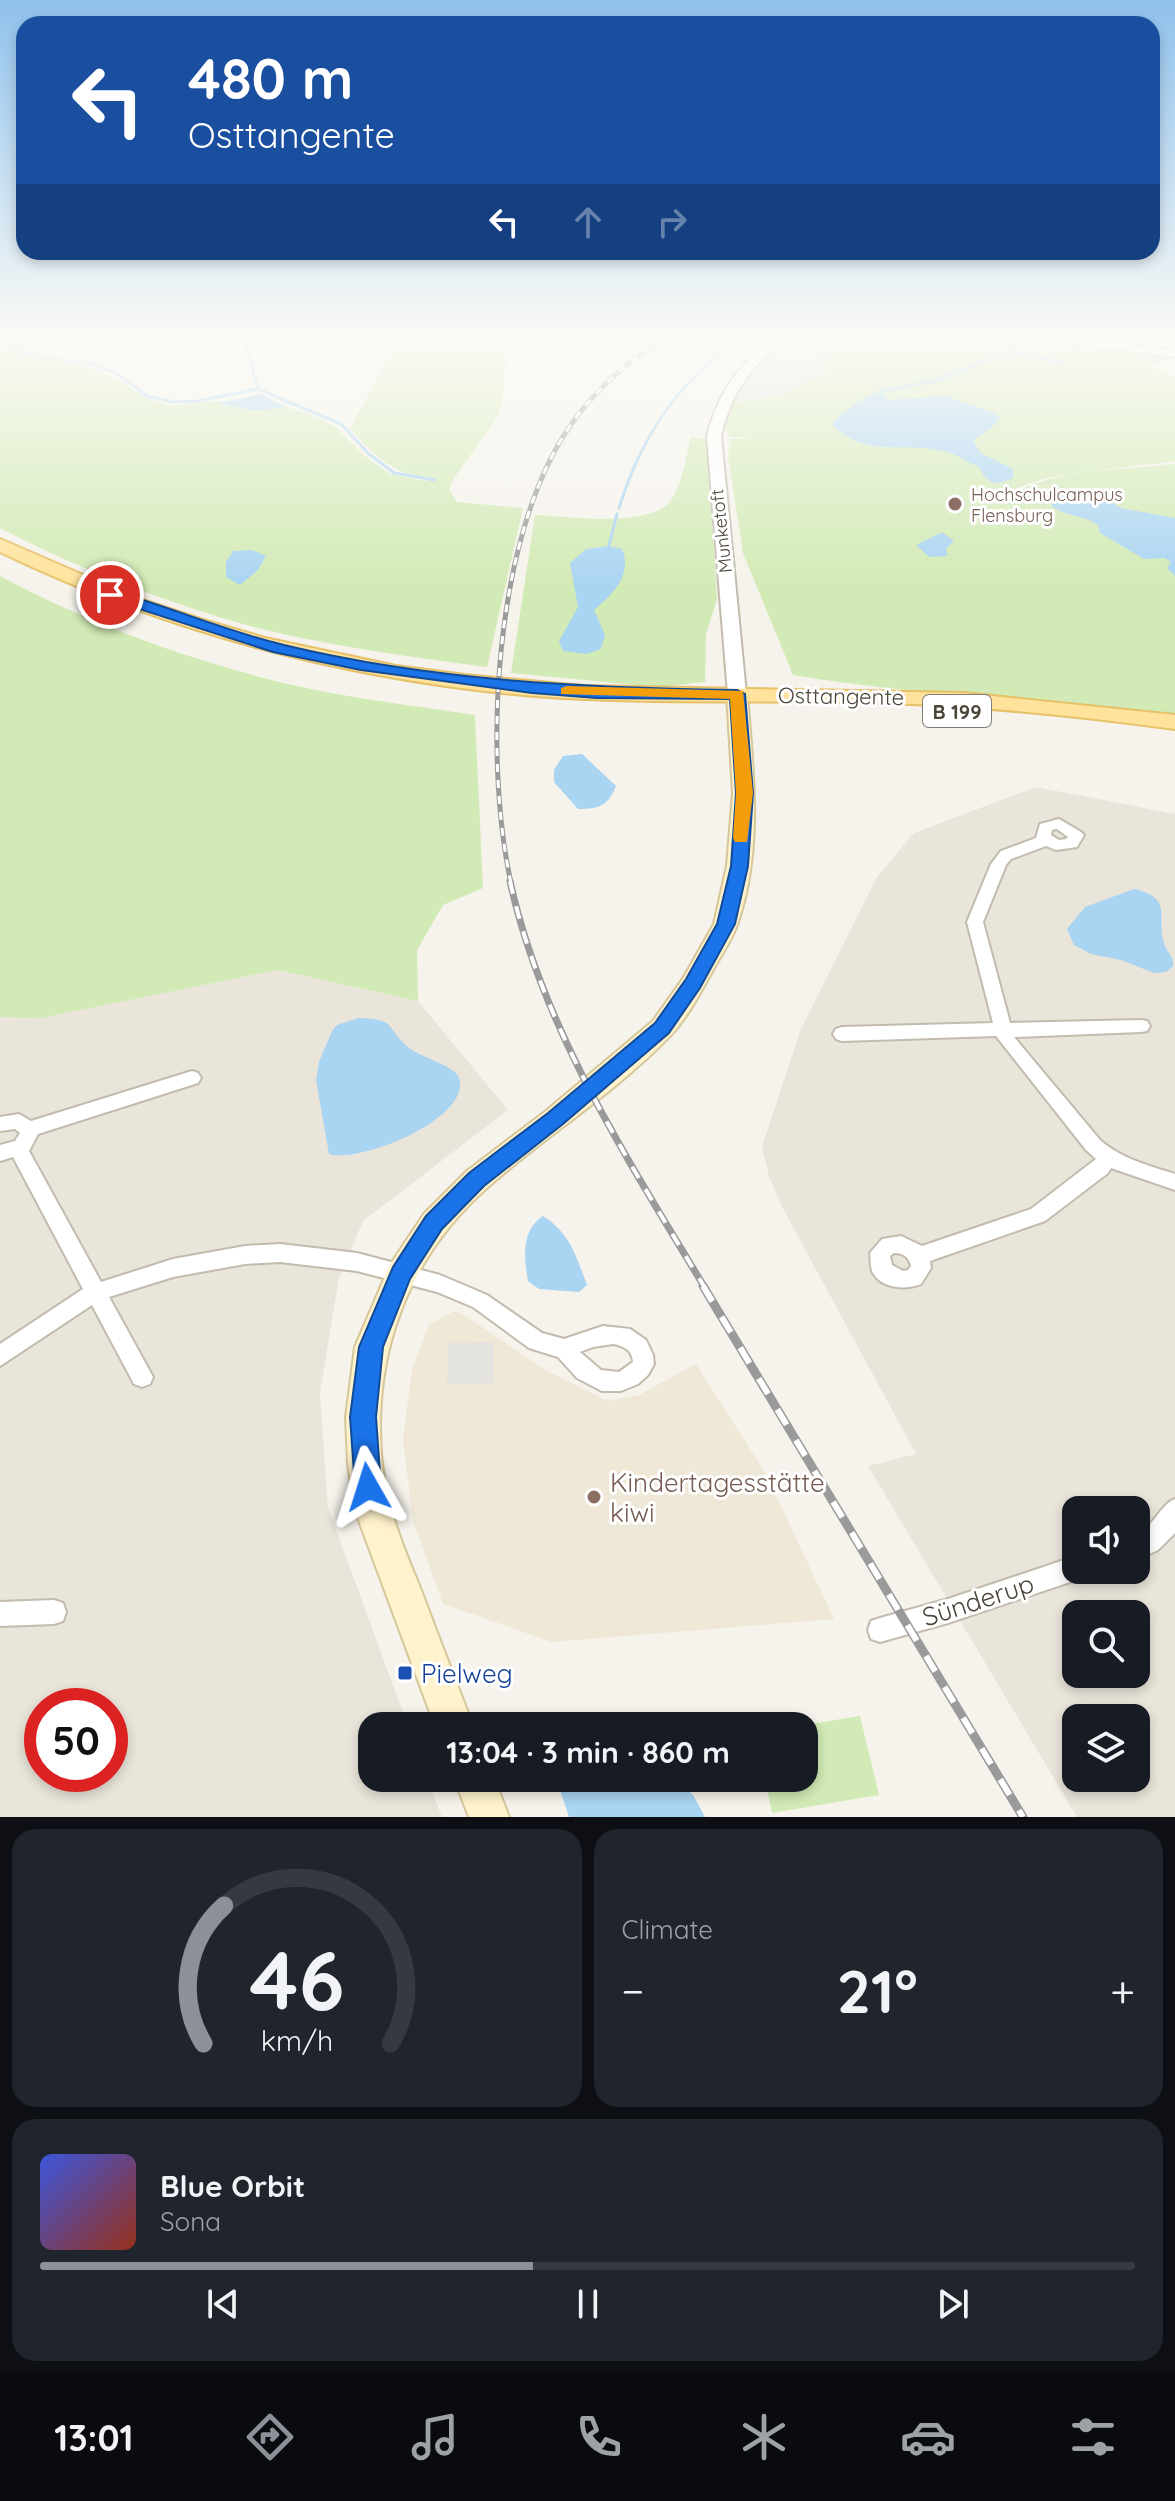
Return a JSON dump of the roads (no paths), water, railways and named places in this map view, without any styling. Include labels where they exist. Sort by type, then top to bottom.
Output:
[{"type":"main road","name":"Osttangente","points":[[0,545],[59,575],[135,604],[306,654],[450,679],[532,689],[738,702],[1011,714],[1175,733]]},
{"type":"main road","name":"Osttangente","points":[[0,561],[129,616],[272,659],[357,677],[530,703],[596,708],[933,698],[1175,722]]},
{"type":"main road","points":[[449,1712],[372,1510],[365,1464],[363,1417],[371,1347],[401,1274],[434,1223],[477,1179],[556,1119],[662,1028],[693,983],[726,924],[739,866],[744,793],[738,702]]},
{"type":"main road","points":[[479,1792],[489,1817]]},
{"type":"street","name":"Munketoft","points":[[718,419],[714,436],[738,702]]},
{"type":"street","points":[[1046,840],[1006,855],[999,864],[975,922],[1002,1028],[1013,1050],[1093,1145],[1107,1157],[1175,1182]]},
{"type":"street","points":[[842,1034],[1141,1026]]},
{"type":"street","points":[[29,1129],[192,1078]]},
{"type":"street","points":[[0,1124],[19,1121],[29,1129]]},
{"type":"street","points":[[29,1129],[27,1141],[9,1151],[142,1377]]},
{"type":"street","points":[[918,1256],[1038,1215],[1101,1168],[1107,1157]]},
{"type":"street","points":[[0,1356],[94,1293],[173,1268],[245,1255],[294,1254],[357,1262],[440,1284],[480,1301],[536,1341],[565,1349]]},
{"type":"street","points":[[1150,1543],[1172,1524]]},
{"type":"street","name":"Sünderup","points":[[880,1630],[1062,1573]]},
{"type":"street","points":[[0,1614],[54,1612]]},
{"type":"water","points":[[837,419],[999,419],[973,440],[981,453],[1013,469],[1013,478],[992,482],[978,466],[948,452],[873,446],[860,442],[833,426]]},
{"type":"water","points":[[1074,489],[1096,491],[1121,508],[1175,518],[1175,576],[1167,568],[1171,562],[1165,558],[1144,559],[1100,533],[1098,525],[1093,522],[1052,506],[1051,498]]},
{"type":"water","points":[[942,532],[954,541],[946,549],[948,556],[929,557],[916,545]]},
{"type":"water","points":[[609,546],[622,549],[625,567],[614,591],[594,610],[605,635],[601,649],[587,654],[563,651],[559,641],[578,607],[570,563],[586,549]]},
{"type":"water","points":[[252,550],[266,556],[258,570],[240,585],[226,577],[226,562],[233,551]]},
{"type":"water","points":[[582,754],[616,786],[602,805],[578,809],[554,782],[554,770],[563,756]]},
{"type":"water","points":[[1134,889],[1154,897],[1159,903],[1164,943],[1173,963],[1166,972],[1154,973],[1121,960],[1091,954],[1074,945],[1067,929],[1085,907]]},
{"type":"water","points":[[359,1018],[386,1023],[408,1047],[451,1070],[459,1078],[458,1093],[448,1109],[410,1135],[363,1152],[329,1154],[316,1080],[319,1062],[337,1025]]},
{"type":"water","points":[[543,1216],[560,1230],[575,1255],[587,1285],[579,1292],[539,1289],[528,1281],[525,1254],[528,1237]]},
{"type":"water","points":[[561,1792],[689,1792],[705,1817],[569,1817]]},
{"type":"waterway","points":[[329,419],[341,424],[369,454],[394,473],[435,480]]},
{"type":"waterway","points":[[619,508],[640,455],[661,419]]},
{"type":"waterway","points":[[609,545],[617,514]]},
{"type":"railway","points":[[511,883],[502,831],[498,774],[497,712],[501,649],[510,587],[524,528],[543,475],[575,419]]},
{"type":"railway","points":[[510,881],[524,935],[565,1041],[618,1142],[705,1288]]},
{"type":"railway","points":[[703,1286],[1023,1817]]},
{"type":"place","name":"Hochschulcampus Flensburg","points":[[955,504]]},
{"type":"place","name":"Kindertagesstätte kiwi","points":[[594,1497]]},
{"type":"place","name":"Pielweg","points":[[405,1673]]}]
